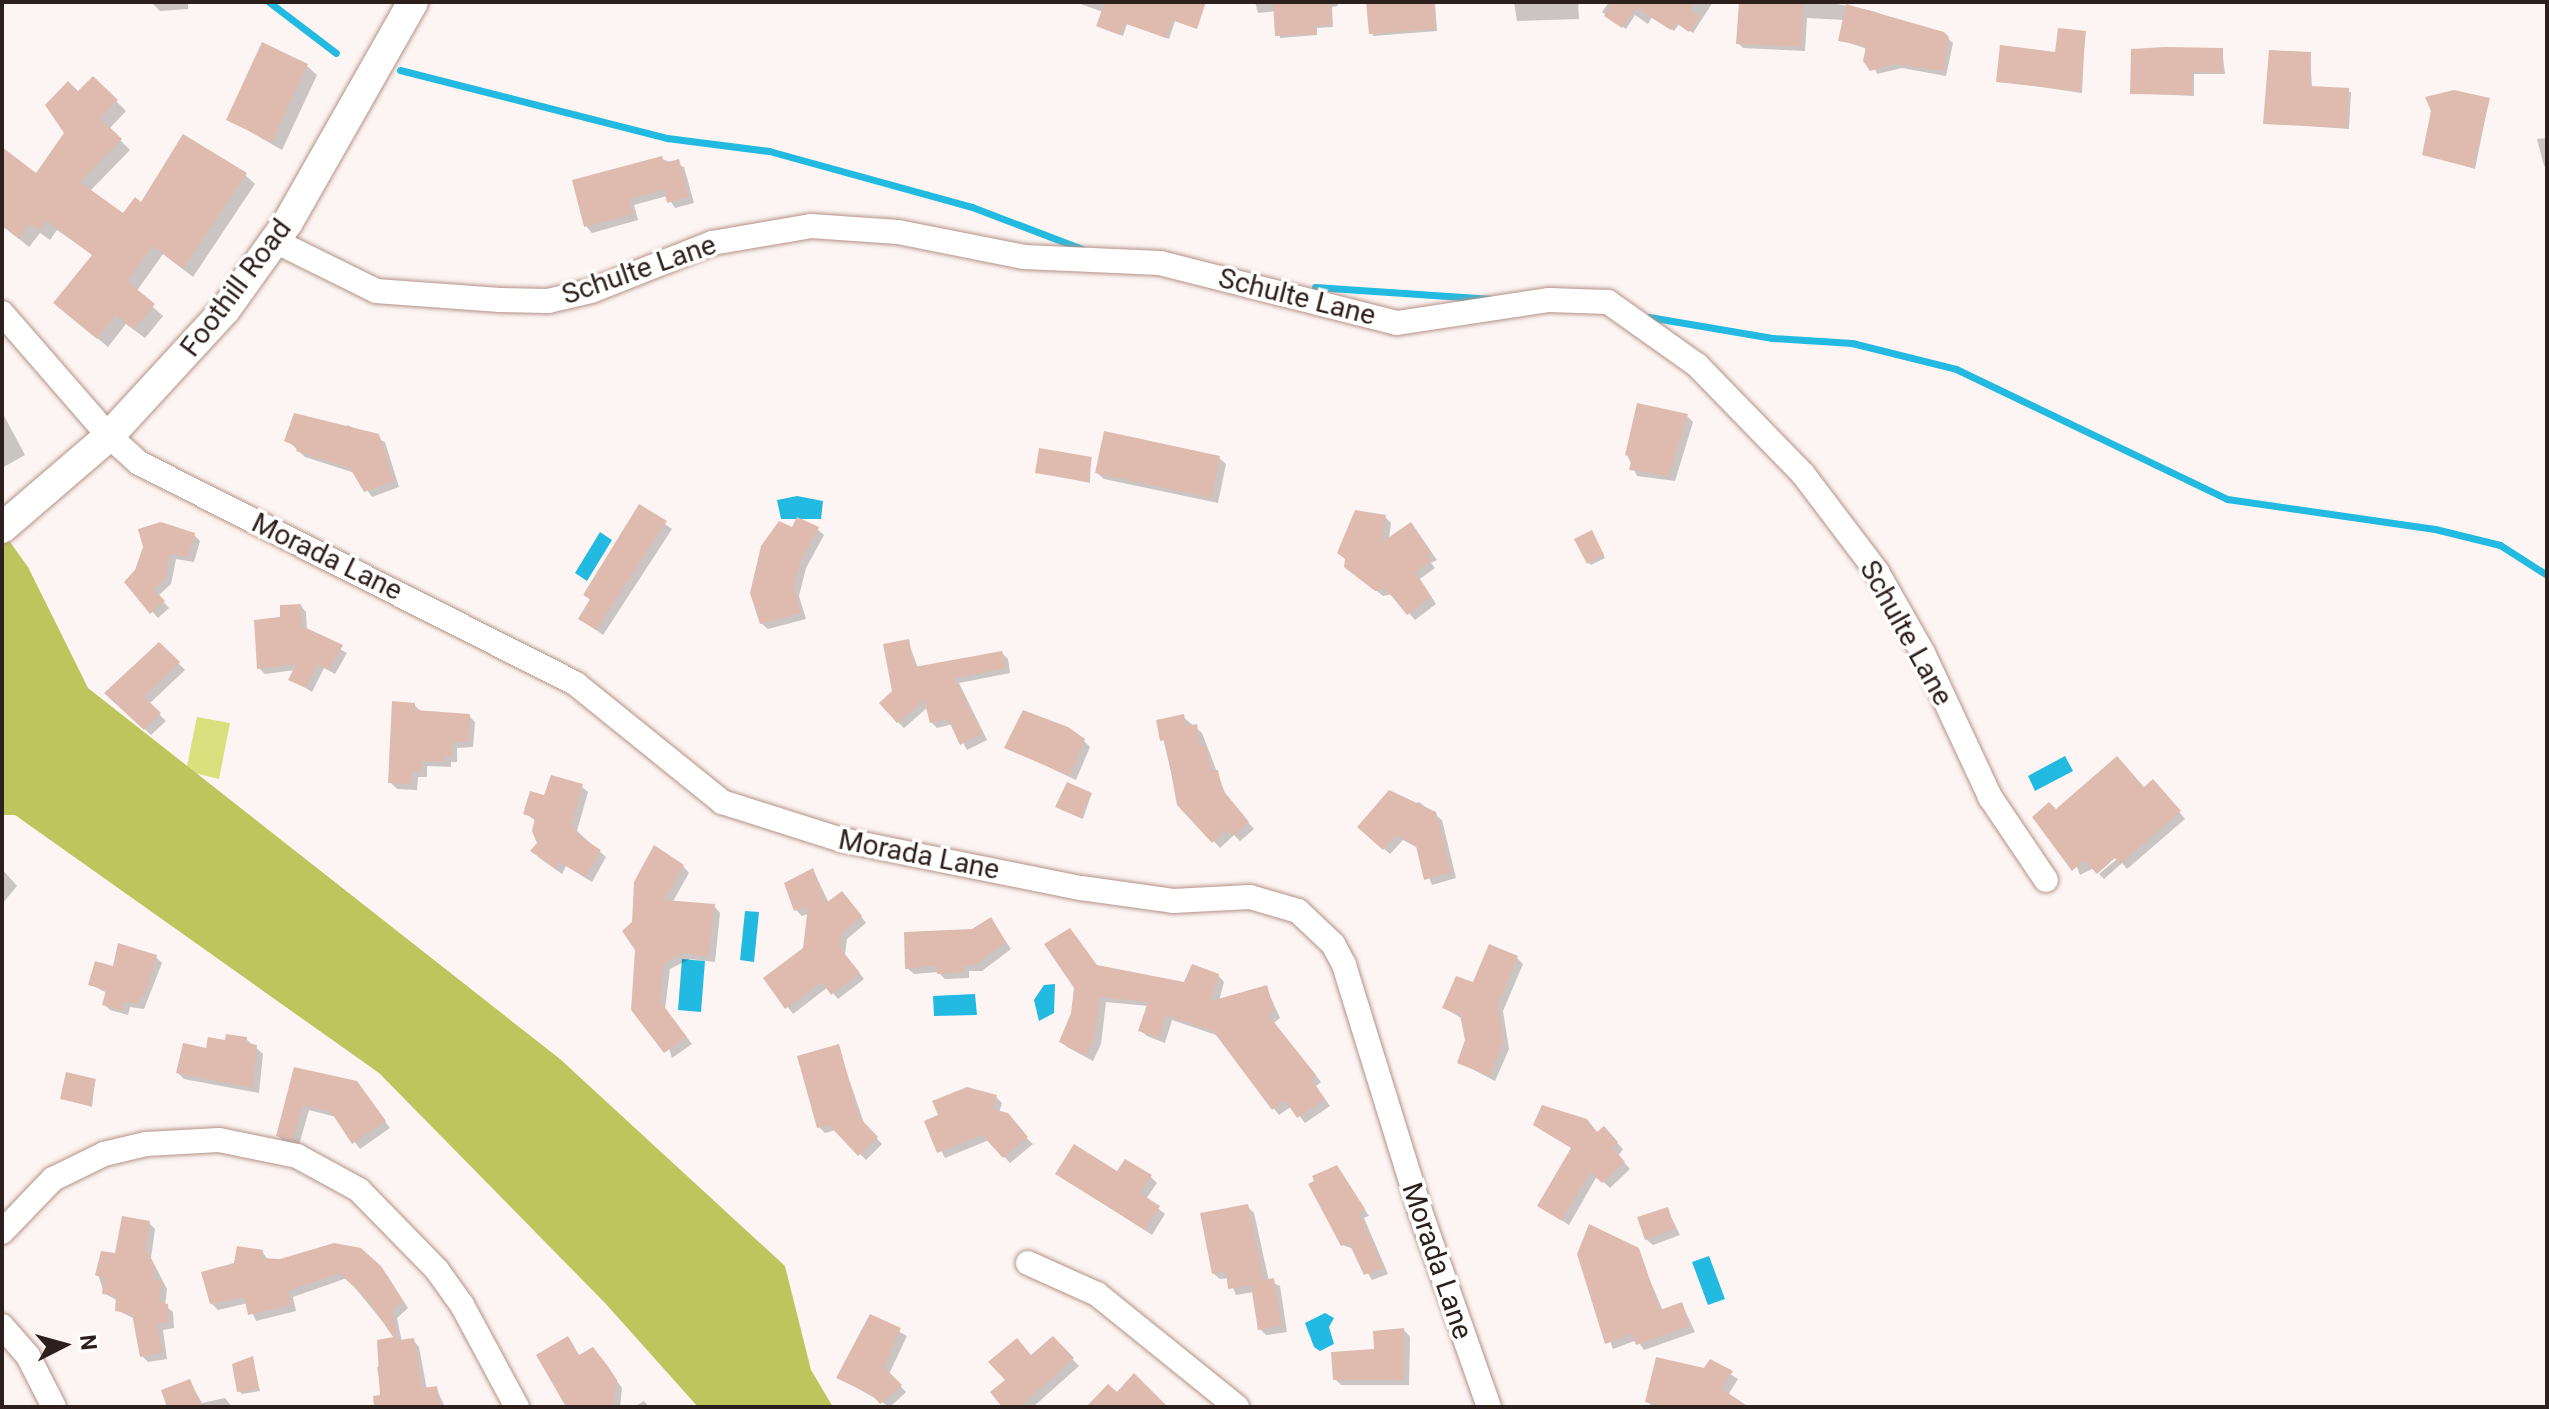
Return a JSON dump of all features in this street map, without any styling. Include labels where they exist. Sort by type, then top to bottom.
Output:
[{"type":"main road","name":"Foothill Road","points":[[2,528],[109,436],[196,345],[275,241],[413,2]]},
{"type":"street","name":"Schulte Lane","points":[[275,241],[376,291],[500,300],[548,301],[591,291],[712,243],[811,226],[898,232],[1024,257],[1160,263],[1397,323],[1549,300],[1608,302],[1697,365],[1803,474],[1868,559],[1923,653],[1990,797],[2046,880]]},
{"type":"street","name":"Morada Lane","points":[[2,313],[109,436],[139,463],[576,684],[722,802],[842,840],[1081,888],[1173,901],[1250,897],[1298,911],[1333,944],[1344,965],[1415,1196],[1489,1407]]},
{"type":"street","points":[[2,1232],[53,1179],[104,1154],[146,1144],[219,1140],[297,1156],[359,1190],[437,1270],[517,1407]]},
{"type":"street","points":[[1028,1263],[1109,1303],[1237,1407]]},
{"type":"street","points":[[2,1326],[28,1356],[54,1407]]},
{"type":"green space","points":[[2,531],[28,567],[88,688],[560,1059],[785,1266],[811,1370],[833,1407],[698,1407],[605,1303],[379,1073],[15,815],[2,815]]},
{"type":"green space","points":[[197,717],[230,723],[219,779],[186,771]]},
{"type":"water","points":[[797,496],[823,501],[821,519],[781,519],[777,500]]},
{"type":"water","points":[[600,532],[612,540],[587,581],[575,573]]},
{"type":"water","points":[[2065,756],[2073,771],[2035,791],[2028,776]]},
{"type":"water","points":[[745,911],[759,912],[754,962],[740,960]]},
{"type":"water","points":[[682,959],[705,961],[701,1012],[678,1010]]},
{"type":"water","points":[[1055,984],[1054,1013],[1039,1021],[1034,1000],[1044,985]]},
{"type":"water","points":[[975,994],[977,1015],[934,1016],[933,996]]},
{"type":"water","points":[[1709,1256],[1725,1299],[1708,1305],[1692,1262]]},
{"type":"water","points":[[1325,1313],[1334,1318],[1329,1327],[1334,1344],[1320,1351],[1314,1347],[1305,1323]]},
{"type":"building","points":[[1105,2],[1206,2],[1197,29],[1172,20],[1166,38],[1124,23],[1120,35],[1096,26]]},
{"type":"building","points":[[1273,2],[1330,2],[1332,25],[1315,26],[1316,34],[1275,36]]},
{"type":"building","points":[[1366,2],[1434,2],[1436,29],[1369,34]]},
{"type":"building","points":[[1612,2],[1695,2],[1690,10],[1700,16],[1689,32],[1676,23],[1671,30],[1636,8],[1622,28],[1604,16]]},
{"type":"building","points":[[1739,2],[1804,2],[1801,47],[1736,44]]},
{"type":"building","points":[[1846,4],[1944,32],[1949,37],[1944,71],[1896,64],[1870,71],[1863,61],[1866,46],[1838,41]]},
{"type":"building","points":[[2058,28],[2086,31],[2080,91],[1996,82],[2000,45],[2055,52]]},
{"type":"building","points":[[262,42],[308,64],[272,142],[226,120]]},
{"type":"building","points":[[2223,48],[2223,73],[2192,72],[2192,95],[2130,94],[2131,49]]},
{"type":"building","points":[[2269,50],[2311,52],[2310,86],[2349,88],[2347,128],[2263,124]]},
{"type":"building","points":[[93,76],[118,100],[100,118],[122,139],[80,182],[123,213],[135,197],[141,202],[183,134],[247,173],[183,269],[153,246],[127,281],[155,304],[134,330],[116,315],[97,339],[53,303],[92,255],[47,221],[39,231],[29,224],[19,239],[2,226],[2,147],[36,173],[64,133],[45,105],[68,81],[78,91]]},
{"type":"building","points":[[2454,90],[2490,98],[2473,168],[2422,155],[2431,111],[2425,97]]},
{"type":"building","points":[[662,156],[664,163],[679,159],[689,197],[667,203],[664,190],[629,199],[633,214],[584,227],[572,180]]},
{"type":"building","points":[[1637,403],[1688,414],[1669,476],[1629,470],[1632,457],[1625,455]]},
{"type":"building","points":[[294,413],[379,434],[394,481],[364,492],[350,468],[296,451],[298,447],[284,441]]},
{"type":"building","points":[[1104,431],[1220,456],[1212,498],[1095,473]]},
{"type":"building","points":[[1039,448],[1092,457],[1088,482],[1035,473]]},
{"type":"building","points":[[639,504],[667,521],[596,630],[578,619],[590,599],[583,595]]},
{"type":"building","points":[[1355,510],[1386,515],[1382,542],[1411,522],[1432,553],[1427,556],[1431,561],[1415,572],[1431,597],[1407,615],[1386,589],[1375,591],[1344,567],[1345,559],[1337,553]]},
{"type":"building","points":[[797,517],[819,527],[800,562],[794,588],[801,613],[760,624],[750,593],[761,546],[779,521],[792,527]]},
{"type":"building","points":[[161,522],[195,533],[188,557],[170,554],[166,578],[154,589],[165,601],[150,614],[124,582],[135,570],[143,547],[138,529]]},
{"type":"building","points":[[1592,530],[1604,555],[1587,564],[1574,539]]},
{"type":"building","points":[[301,604],[302,626],[343,645],[329,670],[318,664],[306,688],[288,680],[296,664],[257,669],[254,620],[280,617],[280,605]]},
{"type":"building","points":[[909,639],[914,667],[1002,651],[1006,668],[955,678],[982,734],[960,745],[948,719],[930,723],[924,700],[897,723],[879,703],[892,691],[883,644]]},
{"type":"building","points":[[159,642],[180,662],[144,697],[161,713],[144,730],[104,693]]},
{"type":"building","points":[[392,701],[415,703],[415,710],[470,714],[468,742],[452,742],[452,757],[446,756],[445,762],[422,761],[421,772],[412,772],[412,784],[388,783]]},
{"type":"building","points":[[1023,710],[1068,727],[1085,739],[1070,776],[1004,748]]},
{"type":"building","points":[[1184,714],[1186,726],[1197,724],[1200,746],[1206,745],[1212,770],[1218,770],[1222,789],[1249,822],[1233,836],[1226,830],[1212,843],[1177,805],[1165,740],[1160,741],[1156,720]]},
{"type":"building","points":[[2117,756],[2144,787],[2153,779],[2181,811],[2120,864],[2115,858],[2097,874],[2084,860],[2072,871],[2032,817],[2049,802],[2056,809]]},
{"type":"building","points":[[551,775],[583,784],[572,823],[580,837],[601,850],[586,877],[559,862],[556,869],[530,851],[537,843],[532,831],[535,818],[523,814],[530,791],[544,795]]},
{"type":"building","points":[[1067,782],[1092,793],[1081,818],[1055,807]]},
{"type":"building","points":[[1389,790],[1436,812],[1451,872],[1424,880],[1416,846],[1396,835],[1383,850],[1357,827]]},
{"type":"building","points":[[654,845],[684,865],[664,900],[715,904],[709,957],[683,953],[664,963],[660,1001],[687,1037],[664,1053],[631,1010],[635,950],[622,931],[632,922],[634,882]]},
{"type":"building","points":[[813,868],[826,903],[842,891],[862,916],[842,933],[840,948],[860,973],[831,995],[822,982],[785,1009],[763,978],[803,948],[808,906],[794,911],[784,883]]},
{"type":"building","points":[[991,917],[1006,942],[975,965],[963,966],[964,972],[937,974],[936,966],[905,969],[904,932],[972,929]]},
{"type":"building","points":[[1070,928],[1097,965],[1184,982],[1192,964],[1219,974],[1211,1001],[1267,985],[1274,1011],[1269,1016],[1316,1075],[1311,1079],[1325,1099],[1297,1118],[1285,1100],[1272,1110],[1213,1031],[1166,1015],[1159,1038],[1138,1031],[1148,1002],[1100,997],[1095,1037],[1086,1056],[1059,1042],[1071,1013],[1074,988],[1044,944]]},
{"type":"building","points":[[118,943],[157,955],[144,997],[140,996],[138,1004],[124,1002],[122,1010],[102,1005],[106,990],[88,985],[95,961],[113,966]]},
{"type":"building","points":[[1489,944],[1518,956],[1498,1004],[1504,1042],[1489,1076],[1457,1063],[1465,1040],[1460,1015],[1442,1008],[1456,976],[1473,982]]},
{"type":"building","points":[[226,1034],[247,1037],[246,1043],[257,1045],[253,1088],[176,1073],[183,1043],[206,1048],[208,1037],[225,1040]]},
{"type":"building","points":[[839,1044],[859,1117],[878,1137],[858,1156],[829,1125],[817,1128],[797,1056]]},
{"type":"building","points":[[294,1067],[357,1081],[386,1121],[352,1144],[331,1112],[303,1105],[293,1140],[276,1136]]},
{"type":"building","points":[[66,1072],[96,1079],[90,1106],[60,1099]]},
{"type":"building","points":[[967,1087],[997,1095],[993,1109],[1008,1113],[1028,1137],[1003,1158],[982,1135],[937,1153],[924,1121],[938,1115],[932,1101]]},
{"type":"building","points":[[1542,1105],[1587,1119],[1597,1132],[1604,1126],[1618,1142],[1613,1148],[1625,1162],[1602,1183],[1590,1172],[1562,1221],[1537,1206],[1571,1148],[1533,1125]]},
{"type":"building","points":[[1074,1144],[1117,1171],[1125,1159],[1152,1175],[1140,1193],[1160,1206],[1145,1230],[1055,1174]]},
{"type":"building","points":[[1337,1165],[1365,1209],[1359,1212],[1383,1268],[1364,1275],[1349,1243],[1341,1246],[1308,1184],[1314,1181],[1312,1176]]},
{"type":"building","points":[[1248,1204],[1264,1280],[1274,1278],[1282,1326],[1258,1330],[1251,1286],[1228,1289],[1226,1271],[1212,1274],[1200,1213]]},
{"type":"building","points":[[1668,1207],[1675,1229],[1645,1240],[1637,1217]]},
{"type":"building","points":[[122,1216],[150,1221],[146,1250],[155,1267],[153,1279],[162,1281],[159,1302],[168,1304],[169,1322],[158,1324],[162,1353],[140,1357],[132,1314],[115,1311],[116,1296],[102,1294],[104,1278],[95,1275],[101,1251],[115,1253]]},
{"type":"building","points":[[1589,1224],[1639,1248],[1660,1310],[1682,1302],[1690,1326],[1636,1345],[1632,1334],[1605,1344],[1577,1254]]},
{"type":"building","points":[[334,1243],[361,1248],[381,1266],[403,1301],[392,1311],[398,1340],[414,1338],[422,1388],[437,1386],[440,1405],[374,1407],[373,1396],[380,1395],[377,1340],[393,1337],[367,1299],[339,1273],[288,1291],[291,1305],[248,1315],[244,1297],[210,1304],[201,1272],[234,1263],[237,1246],[263,1250],[261,1258],[280,1259]]},
{"type":"building","points":[[870,1314],[901,1328],[884,1367],[902,1385],[880,1404],[872,1395],[836,1378]]},
{"type":"building","points":[[1404,1328],[1404,1380],[1333,1380],[1331,1352],[1374,1349],[1373,1331]]},
{"type":"building","points":[[568,1336],[579,1355],[593,1347],[617,1380],[613,1407],[566,1407],[536,1355]]},
{"type":"building","points":[[1053,1336],[1074,1358],[1020,1407],[1002,1407],[990,1392],[1005,1380],[988,1362],[1017,1338],[1031,1355]]},
{"type":"building","points":[[253,1356],[259,1389],[237,1392],[232,1364]]},
{"type":"building","points":[[1656,1357],[1704,1368],[1710,1359],[1733,1371],[1722,1389],[1749,1407],[1664,1407],[1645,1402]]},
{"type":"building","points":[[1134,1373],[1168,1407],[1086,1407],[1108,1384],[1117,1392]]},
{"type":"building","points":[[190,1379],[202,1407],[167,1407],[161,1390]]},
{"type":"waterway","points":[[269,2],[336,53]]},
{"type":"waterway","points":[[400,70],[667,138],[769,151],[972,207],[1082,249]]},
{"type":"waterway","points":[[1315,287],[1489,299]]},
{"type":"waterway","points":[[1649,317],[1772,338],[1852,343],[1956,369],[2227,499],[2435,529],[2500,545],[2547,575]]}]
